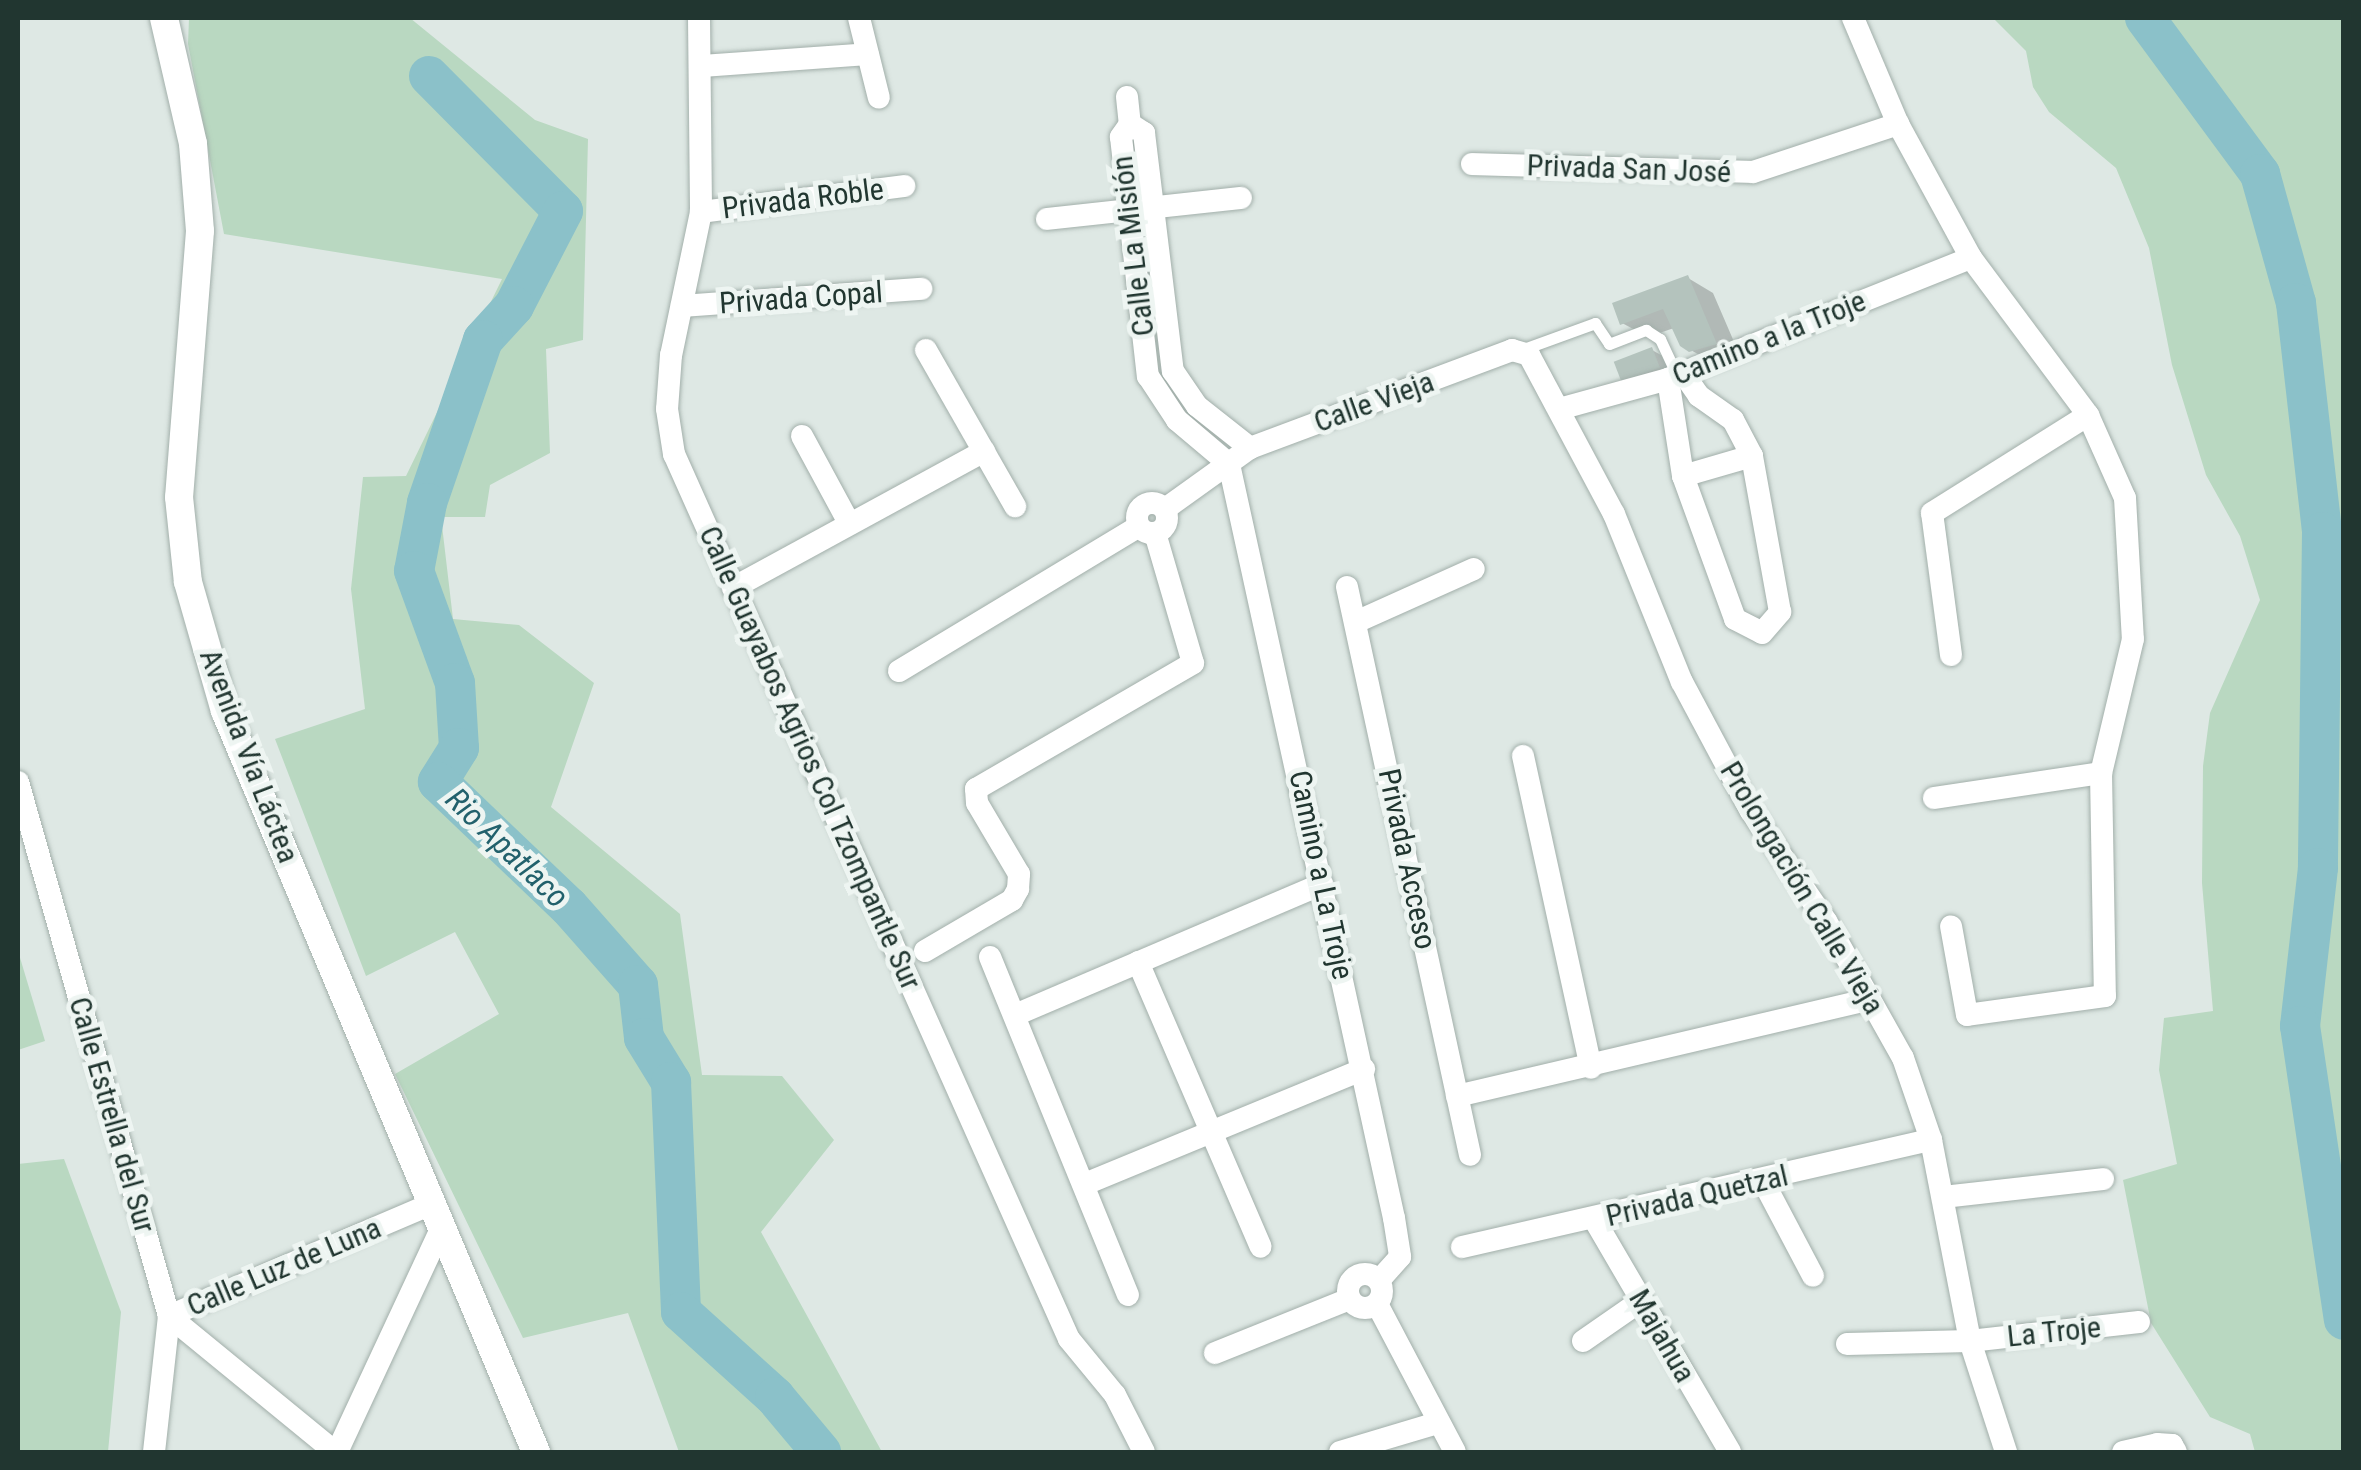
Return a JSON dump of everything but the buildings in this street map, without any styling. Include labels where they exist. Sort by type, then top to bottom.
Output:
[{"type":"street","name":"Avenida Vía Láctea","points":[[164,18],[193,144],[200,232],[179,497],[188,582],[226,712],[440,1231],[536,1452]]},
{"type":"street","name":"Calle Guayabos Agrios Col Tzompantle Sur","points":[[698,18],[702,66],[701,212],[667,409],[674,454],[1069,1339],[1115,1396],[1144,1452]]},
{"type":"street","points":[[859,18],[879,98]]},
{"type":"street","points":[[1853,18],[1898,124],[1970,258],[2088,414],[2125,498],[2133,639],[2101,774],[2105,996],[1966,1015],[1951,926]]},
{"type":"street","points":[[702,66],[868,54]]},
{"type":"street","points":[[1127,97],[1130,124]]},
{"type":"street","name":"Calle La Misión","points":[[1174,399],[1174,371],[1144,133],[1130,124],[1120,137],[1148,376],[1174,399],[1229,464]]},
{"type":"street","name":"Privada San José","points":[[1472,164],[1753,172],[1898,124]]},
{"type":"street","name":"Privada Roble","points":[[701,212],[904,186]]},
{"type":"street","points":[[1047,219],[1241,198]]},
{"type":"street","name":"Camino a la Troje","points":[[1563,408],[1676,376],[1970,258]]},
{"type":"street","name":"Privada Copal","points":[[682,306],[921,289]]},
{"type":"street","points":[[926,350],[1015,506]]},
{"type":"street","name":"Prolongación Calle Vieja","points":[[1521,351],[1563,408],[1682,682],[1751,811],[1903,1058],[1931,1140],[1970,1341],[2006,1452]]},
{"type":"street","name":"Calle Vieja","points":[[1147,530],[1167,518],[1164,509],[1250,448],[1521,351]]},
{"type":"street","points":[[1676,376],[1733,420],[1752,456],[1780,612],[1762,633],[1736,619],[1683,476],[1676,376]]},
{"type":"street","name":"Calle La Misión","points":[[1174,399],[1250,448]]},
{"type":"street","points":[[1951,655],[1932,514],[2088,414]]},
{"type":"street","points":[[802,436],[849,523]]},
{"type":"street","points":[[733,588],[984,451]]},
{"type":"street","points":[[1683,476],[1752,456]]},
{"type":"street","name":"Camino a La Troje","points":[[1229,464],[1364,1069],[1400,1256],[1379,1280]]},
{"type":"street","points":[[899,671],[1147,530],[1193,664],[976,789],[977,803],[1018,874],[1018,888],[1012,900],[925,951]]},
{"type":"street","points":[[1356,622],[1474,569]]},
{"type":"street","name":"Privada Acceso","points":[[1347,587],[1470,1155]]},
{"type":"street","points":[[1523,756],[1591,1068]]},
{"type":"street","points":[[1934,798],[2101,774]]},
{"type":"street","name":"Calle Estrella del Sur","points":[[18,782],[170,1316],[154,1452]]},
{"type":"street","points":[[1014,1015],[1322,884]]},
{"type":"street","points":[[990,957],[1128,1295]]},
{"type":"street","points":[[1138,962],[1262,1247]]},
{"type":"street","points":[[1457,1096],[1591,1068],[1870,999]]},
{"type":"street","points":[[1085,1184],[1364,1069]]},
{"type":"street","name":"Privada Quetzal","points":[[1462,1247],[1594,1220],[1931,1140]]},
{"type":"street","points":[[1942,1197],[2104,1180]]},
{"type":"street","points":[[1764,1181],[1813,1276]]},
{"type":"street","name":"Calle Luz de Luna","points":[[336,1452],[170,1316],[429,1204]]},
{"type":"street","name":"Majahua","points":[[1594,1220],[1728,1452]]},
{"type":"street","points":[[336,1452],[440,1231]]},
{"type":"street","points":[[1349,1298],[1354,1278],[1364,1274],[1379,1280],[1377,1304],[1455,1452]]},
{"type":"street","points":[[1349,1298],[1356,1306],[1377,1304]]},
{"type":"street","points":[[1216,1353],[1349,1298]]},
{"type":"street","points":[[1583,1340],[1642,1300]]},
{"type":"street","name":"La Troje","points":[[1847,1344],[1970,1341],[2139,1322]]},
{"type":"street","points":[[1340,1452],[1437,1423]]},
{"type":"street","points":[[2123,1452],[2157,1444],[2172,1445],[2176,1452]]},
{"type":"lane","points":[[1521,351],[1595,324],[1608,344],[1646,330],[1660,339],[1676,376]]},
{"type":"green space","points":[[189,18],[410,18],[535,120],[588,139],[583,340],[546,349],[550,453],[490,485],[485,517],[441,517],[453,619],[519,625],[594,683],[551,807],[680,914],[702,1075],[782,1076],[834,1140],[761,1232],[882,1452],[679,1452],[628,1313],[523,1338],[395,1074],[499,1014],[455,932],[366,976],[275,739],[365,709],[351,589],[363,477],[406,476],[502,279],[224,234],[188,44]]},
{"type":"green space","points":[[1993,18],[2343,18],[2343,1452],[2255,1452],[2250,1434],[2210,1417],[2151,1323],[2123,1180],[2177,1164],[2159,1070],[2164,1018],[2213,1011],[2202,883],[2203,766],[2210,713],[2260,600],[2240,536],[2206,475],[2172,365],[2149,248],[2116,168],[2049,112],[2033,87],[2026,51]]},
{"type":"green space","points":[[18,951],[45,1041],[18,1050]]},
{"type":"green space","points":[[64,1159],[121,1312],[108,1452],[18,1452],[18,1164]]},
{"type":"waterway","points":[[2145,18],[2260,174],[2296,303],[2322,532],[2318,868],[2300,1026],[2344,1320]]},
{"type":"waterway","name":"Rio Apatlaco","points":[[429,76],[563,211],[514,306],[483,340],[427,503],[414,571],[455,683],[459,748],[438,782],[569,907],[638,985],[644,1038],[671,1082],[681,1312],[775,1397],[821,1452]]}]
